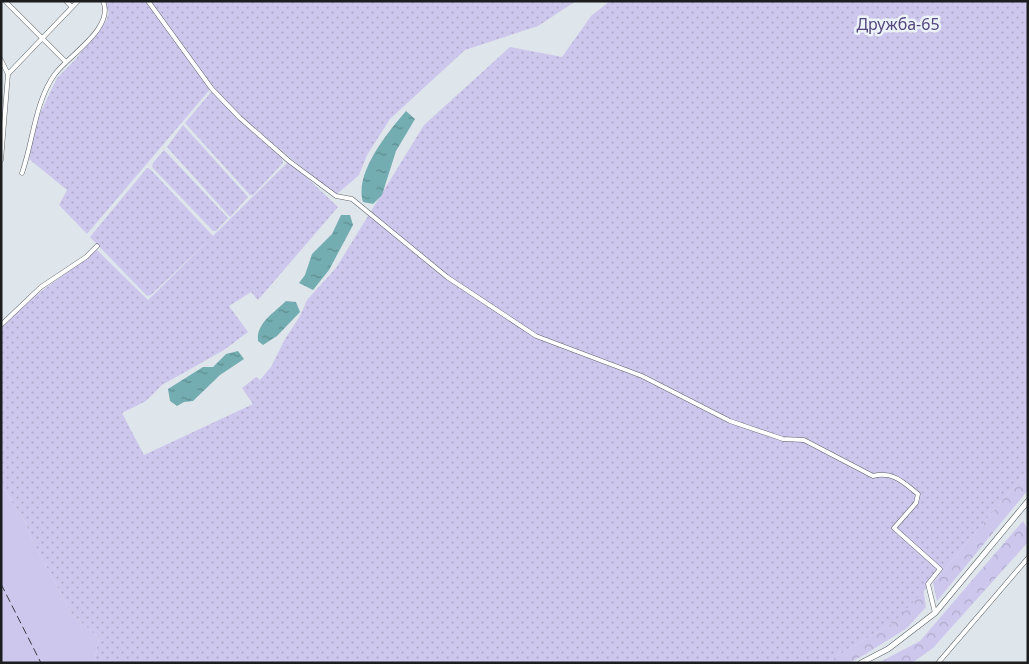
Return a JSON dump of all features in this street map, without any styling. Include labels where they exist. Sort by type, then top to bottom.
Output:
[{"type":"main road","points":[[861,663],[888,649],[934,613],[1028,501]]},
{"type":"street","points":[[5,1],[66,62]]},
{"type":"street","points":[[66,1],[72,7]]},
{"type":"street","points":[[1,74],[8,74],[78,1]]},
{"type":"street","points":[[22,173],[29,153],[36,117],[54,76],[66,62],[82,49],[104,19],[106,13],[103,1]]},
{"type":"street","points":[[148,1],[212,89],[240,118],[289,161],[336,196],[352,199],[447,278],[510,320],[536,336],[642,376],[730,421],[783,439],[804,440],[873,476],[883,473],[896,476],[918,494],[916,503],[894,528],[940,569],[928,584],[934,613]]},
{"type":"street","points":[[1,60],[8,74],[1,160]]},
{"type":"street","points":[[1,325],[41,287],[86,256],[96,246]]},
{"type":"street","points":[[938,663],[1028,558]]},
{"type":"green space","points":[[103,1],[576,1],[538,26],[465,50],[390,119],[367,155],[359,175],[336,195],[240,117],[212,87],[87,234],[59,205],[67,190],[29,159],[38,118],[57,78],[75,60],[106,21],[109,12]]},
{"type":"green space","name":"Дружба-65","points":[[610,1],[1028,1],[1028,470],[943,571],[893,623],[825,663],[94,663],[99,638],[72,614],[30,536],[26,523],[1,485],[1,327],[23,305],[97,250],[148,300],[289,161],[338,207],[258,300],[251,292],[229,306],[248,332],[224,350],[162,385],[146,401],[122,413],[144,455],[253,404],[242,388],[256,377],[260,380],[271,367],[307,300],[336,268],[424,125],[510,47],[562,57],[591,16]]},
{"type":"green space","points":[[212,91],[239,119],[282,158],[283,163],[253,195],[250,195],[185,123]]},
{"type":"green space","points":[[183,125],[248,197],[230,217],[167,147]]},
{"type":"green space","points":[[164,150],[228,218],[216,231],[213,231],[152,167]]},
{"type":"green space","points":[[147,168],[213,236],[151,295],[147,296],[90,237]]},
{"type":"green space","points":[[1028,470],[1028,490],[937,601],[933,583]]},
{"type":"green space","points":[[1,485],[26,523],[30,536],[72,614],[99,638],[94,663],[1,663]]},
{"type":"green space","points":[[1023,521],[1028,530],[1028,542],[933,648],[912,663],[878,663],[920,641]]},
{"type":"green space","points":[[923,588],[926,607],[907,628],[849,663],[825,663],[893,623]]},
{"type":"water","points":[[406,111],[415,119],[396,151],[382,195],[373,204],[363,202],[363,178],[368,166],[382,141]]},
{"type":"water","points":[[341,215],[350,215],[353,225],[329,270],[313,290],[299,283],[305,275],[312,254],[332,234]]},
{"type":"water","points":[[286,301],[296,302],[300,312],[277,336],[263,345],[258,341],[260,329],[267,319]]},
{"type":"water","points":[[238,351],[244,359],[220,375],[193,401],[184,402],[177,406],[170,401],[168,389],[203,367],[213,367],[226,354]]},
{"type":"railway","points":[[1,584],[41,663]]}]
